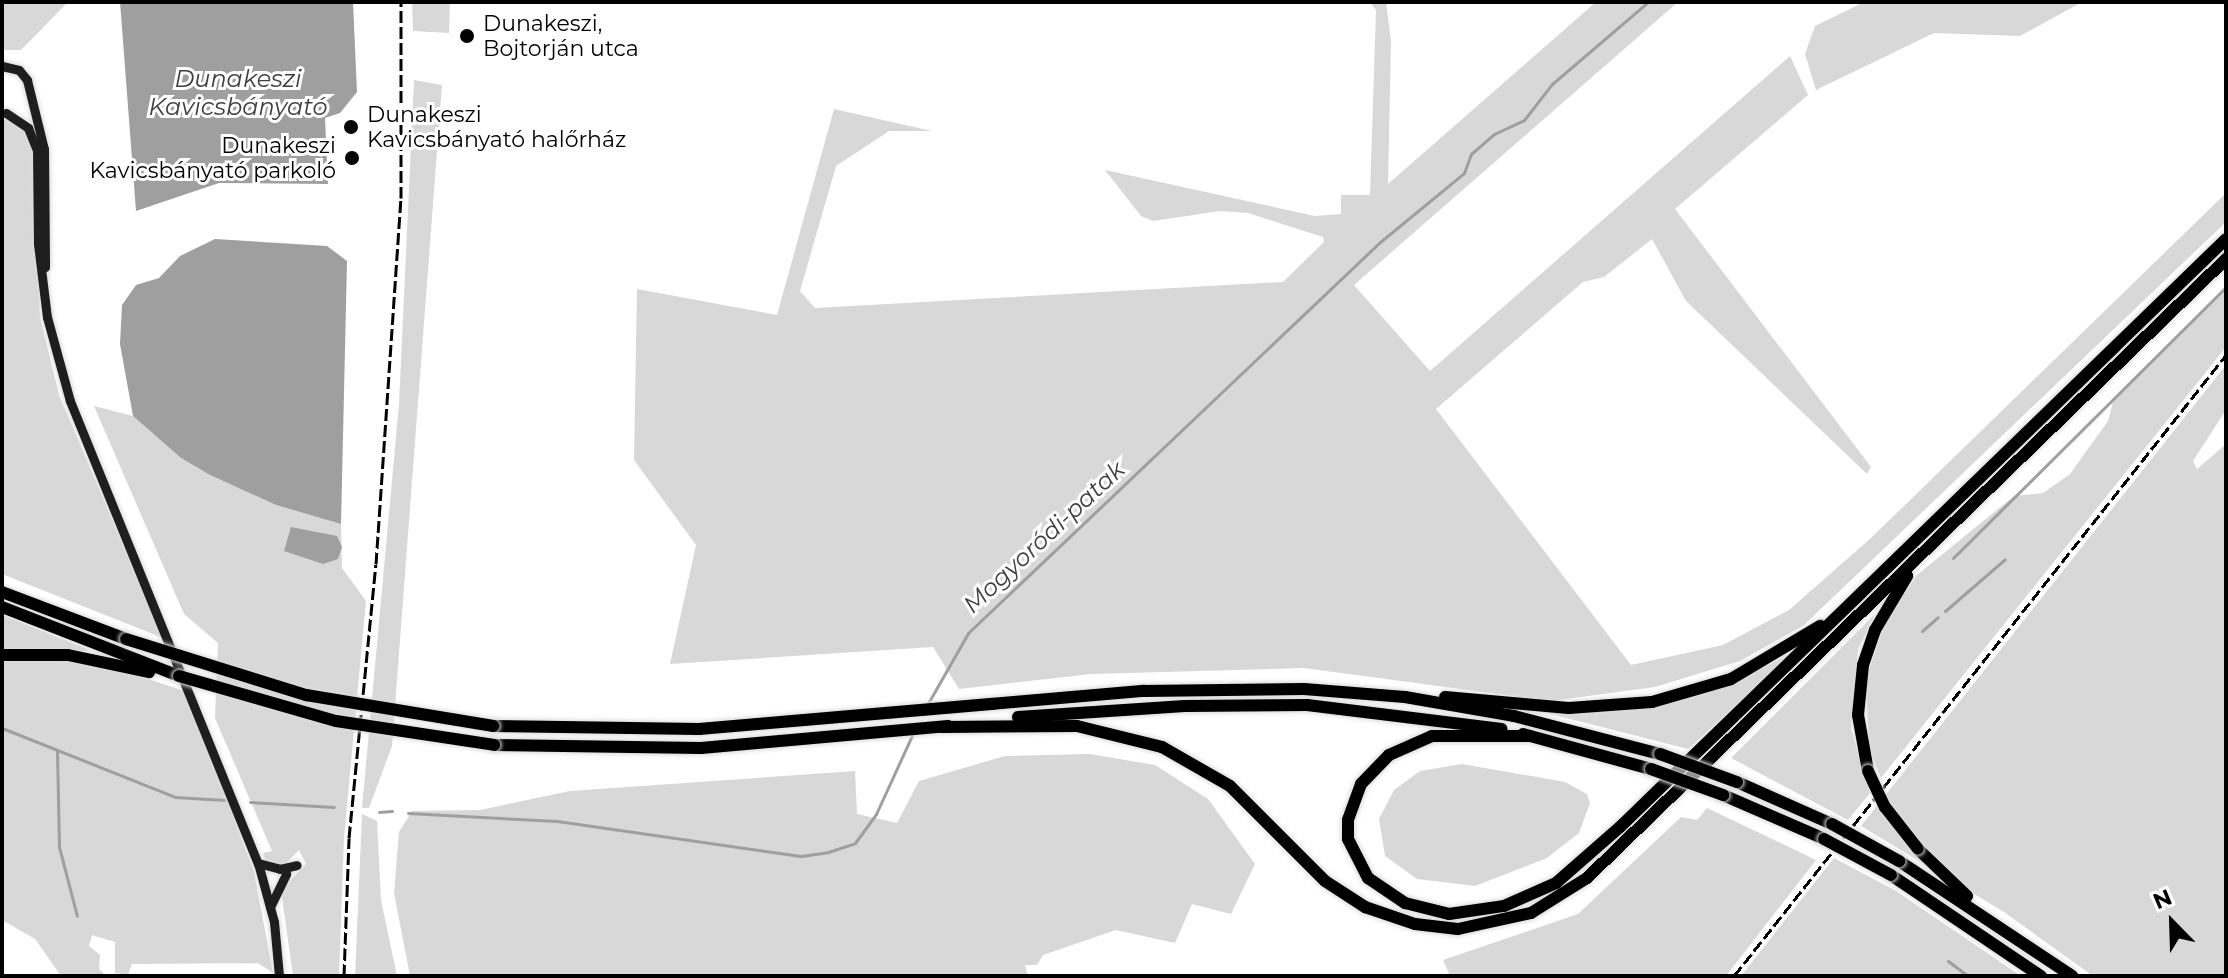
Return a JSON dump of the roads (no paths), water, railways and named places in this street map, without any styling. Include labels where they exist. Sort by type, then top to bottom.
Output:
[{"type":"highway","points":[[942,727],[1077,726],[1162,747],[1230,786],[1341,893],[1390,918],[1440,928],[1496,924],[1555,902],[1587,878],[1866,589],[2226,239]]},
{"type":"highway","points":[[1530,736],[1432,736],[1389,755],[1361,784],[1348,820],[1348,839],[1368,878],[1405,903],[1449,914],[1484,911],[1528,898],[1579,865],[1688,771],[1946,531],[2226,259]]},
{"type":"highway","points":[[1946,531],[1907,576],[1868,646],[1858,715],[1868,771],[1885,807],[1918,849],[1990,916]]},
{"type":"highway","points":[[2,589],[126,639],[306,695],[493,726],[657,731],[1221,688],[1569,708],[1652,702],[1720,683],[1769,659],[1866,589]]},
{"type":"highway","points":[[2,607],[127,662]]},
{"type":"highway","points":[[2,655],[68,655],[127,662],[336,721],[494,745],[701,748],[1144,707],[1307,705],[1441,718],[1530,736],[1651,769],[1723,795],[1824,839],[1891,875],[2041,976]]},
{"type":"highway","points":[[1405,697],[1556,725],[1660,754],[1737,782],[1832,824],[1899,861],[1990,916],[2072,976]]},
{"type":"main road","points":[[2,66],[23,74],[47,171],[43,286]]},
{"type":"main road","points":[[28,96],[4,113],[28,128],[37,150],[43,286],[53,346],[84,440],[197,705],[258,863],[270,907],[279,976]]},
{"type":"main road","points":[[258,863],[280,869],[297,865]]},
{"type":"main road","points":[[270,907],[286,874]]},
{"type":"water","name":"Dunakeszi Kavicsbányató","points":[[120,2],[353,2],[357,92],[340,113],[325,118],[328,184],[219,183],[136,211]]},
{"type":"water","points":[[215,239],[327,246],[347,261],[341,524],[276,505],[210,475],[181,458],[133,416],[120,344],[122,305],[136,285],[159,278],[180,256]]},
{"type":"water","points":[[291,527],[337,536],[342,547],[338,559],[323,564],[284,551]]},
{"type":"waterway","name":"Mogyoródi-patak","points":[[927,705],[968,633],[1380,242],[1464,173],[1471,154],[1494,134],[1524,120],[1552,84],[1648,2]]},
{"type":"waterway","points":[[1953,558],[2226,287]]},
{"type":"waterway","points":[[1945,611],[2005,559]]},
{"type":"waterway","points":[[1922,631],[1938,617]]},
{"type":"waterway","name":"Mogyoródi-patak","points":[[2,728],[175,797],[225,800]]},
{"type":"waterway","name":"Mogyoródi-patak","points":[[408,813],[557,821],[801,856],[828,852],[855,843],[876,814],[913,733]]},
{"type":"waterway","points":[[57,751],[59,847],[77,916]]},
{"type":"waterway","name":"Mogyoródi-patak","points":[[250,802],[334,807]]},
{"type":"waterway","name":"Mogyoródi-patak","points":[[379,812],[392,811]]},
{"type":"waterway","points":[[1948,961],[1968,976]]},
{"type":"railway","points":[[344,976],[349,838],[376,564],[401,198],[401,2]]},
{"type":"railway","points":[[1734,976],[2226,355]]},
{"type":"place","name":"Dunakeszi, Bojtorján utca","points":[[467,36]]},
{"type":"place","name":"Dunakeszi Kavicsbányató halőrház","points":[[351,127]]},
{"type":"place","name":"Dunakeszi Kavicsbányató parkoló","points":[[352,158]]}]
